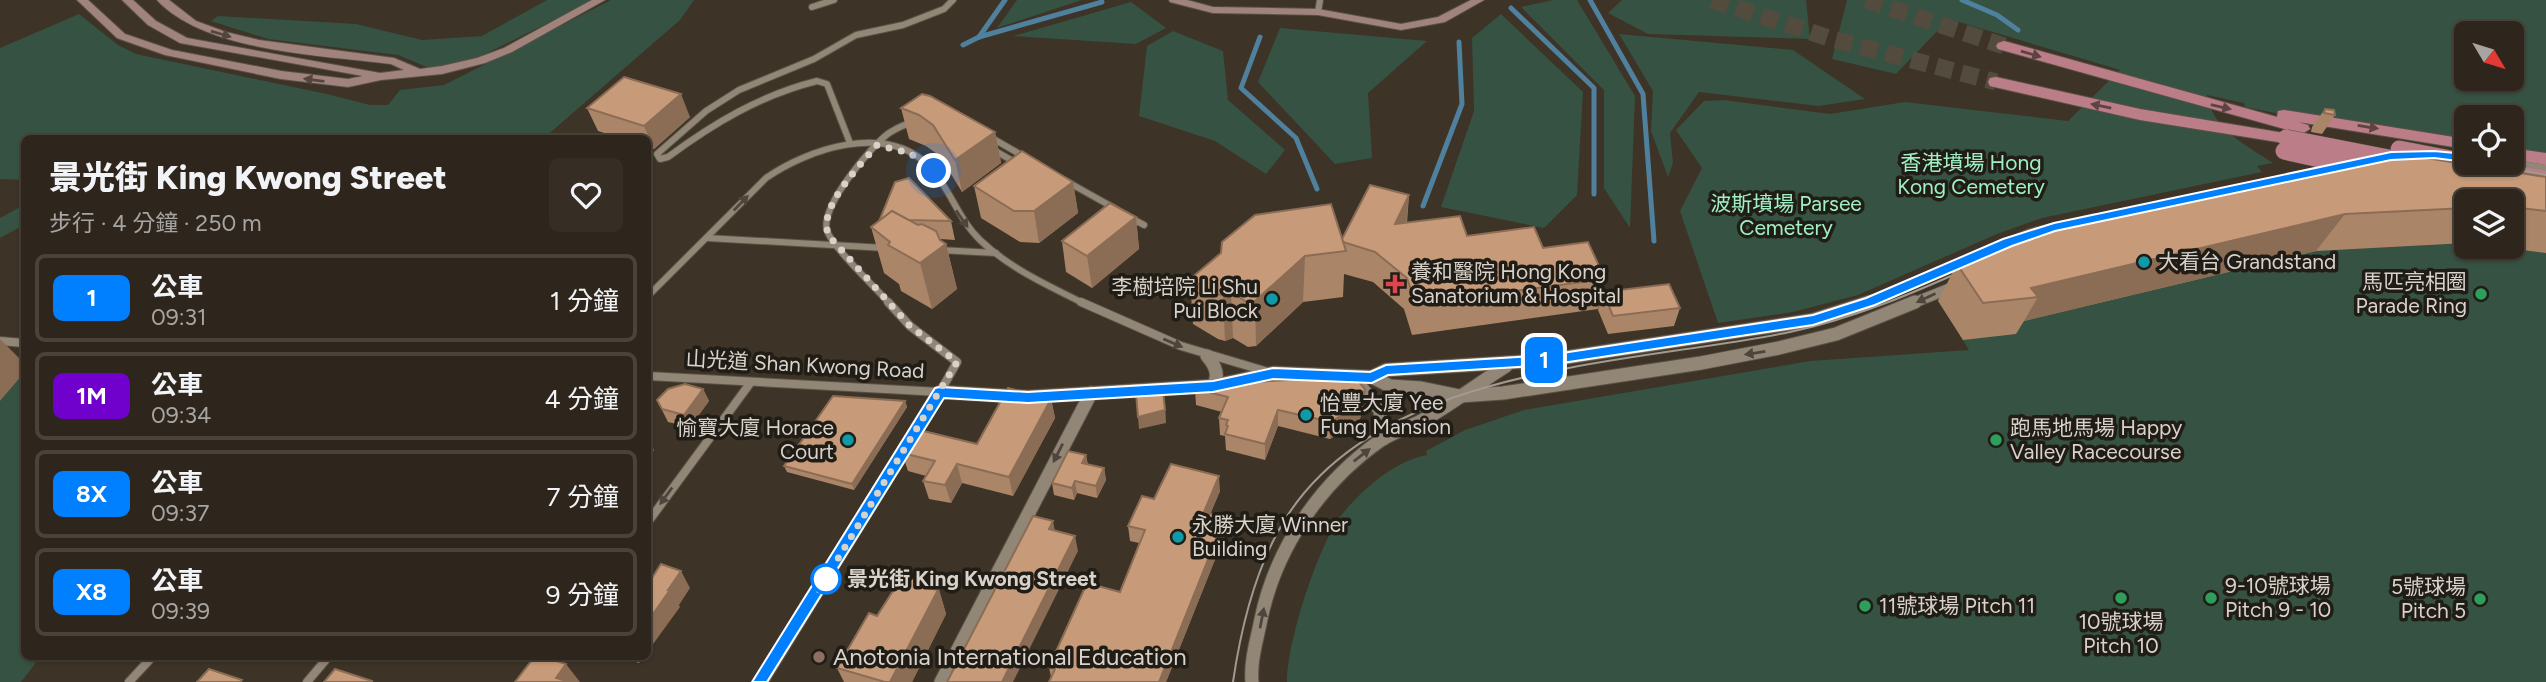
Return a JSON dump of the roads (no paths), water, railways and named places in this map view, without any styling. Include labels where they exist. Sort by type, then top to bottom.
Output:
[{"type":"highway","points":[[2004,46],[2302,129],[2454,158]]},
{"type":"highway","points":[[1996,82],[2246,134],[2284,138],[2546,188]]},
{"type":"highway","points":[[2249,113],[2301,117],[2454,142]]},
{"type":"highway","points":[[2246,134],[2284,151],[2418,179]]},
{"type":"highway","points":[[2524,155],[2546,159]]},
{"type":"highway","points":[[2524,173],[2546,177]]},
{"type":"main road","points":[[82,0],[121,36],[169,53],[314,80],[348,83],[381,76]]},
{"type":"main road","points":[[127,0],[152,23],[184,41],[381,76],[422,73],[467,65],[494,56],[600,0]]},
{"type":"main road","points":[[162,0],[192,23],[223,35],[259,43],[394,61],[422,73]]},
{"type":"main road","points":[[1174,0],[1198,8],[1221,10],[1319,6],[1410,27],[1441,20],[1479,0]]},
{"type":"street","points":[[812,7],[834,0]]},
{"type":"street","points":[[850,143],[827,84],[817,81],[744,108],[705,130],[668,158],[660,159],[657,154],[720,101],[759,80],[814,59],[862,33],[903,26],[944,9],[953,0]]},
{"type":"street","points":[[761,682],[957,362],[910,326],[837,246],[825,228],[833,202],[877,145],[901,126],[922,120]]},
{"type":"street","points":[[979,131],[1037,164]]},
{"type":"street","points":[[651,293],[766,178],[787,162],[817,149],[850,143],[877,145],[910,153],[927,163],[939,178],[960,217],[996,253],[1101,311],[1206,356],[1273,373]]},
{"type":"street","points":[[989,148],[1023,167]]},
{"type":"street","points":[[2322,169],[2391,156],[2434,155],[2454,159]]},
{"type":"street","points":[[2524,166],[2546,170]]},
{"type":"street","points":[[1060,177],[1144,225]]},
{"type":"street","points":[[1372,377],[1386,370],[1509,364],[1813,320],[1870,302],[2030,234],[2105,216]]},
{"type":"street","points":[[707,238],[893,248]]},
{"type":"street","points":[[935,250],[996,253]]},
{"type":"street","points":[[1460,396],[1503,393],[1771,351],[1822,338],[1888,316],[1970,281]]},
{"type":"street","points":[[0,341],[21,342]]},
{"type":"street","points":[[1206,356],[1215,364],[1217,371],[1217,380],[1213,386]]},
{"type":"street","points":[[1252,682],[1251,668],[1265,601],[1281,555],[1300,524],[1342,471],[1383,439],[1460,396],[1509,364]]},
{"type":"street","name":"山光道 Shan Kwong Road","points":[[651,376],[1028,397],[1213,386],[1273,373],[1372,377],[1390,386],[1421,388],[1460,396]]},
{"type":"street","points":[[1352,378],[1380,410],[1383,439]]},
{"type":"street","points":[[651,518],[751,382]]},
{"type":"street","points":[[941,682],[1091,393]]},
{"type":"street","points":[[129,682],[149,660]]},
{"type":"street","points":[[307,682],[326,660]]},
{"type":"waterway","points":[[979,37],[1005,0]]},
{"type":"waterway","points":[[1590,0],[1643,94],[1654,241]]},
{"type":"waterway","points":[[1962,0],[1997,15],[2018,30]]},
{"type":"waterway","points":[[979,37],[1102,2]]},
{"type":"waterway","points":[[1511,8],[1594,88],[1594,194]]},
{"type":"waterway","points":[[963,45],[979,37]]},
{"type":"waterway","points":[[1260,37],[1241,88],[1296,138],[1317,189]]},
{"type":"waterway","points":[[1423,206],[1462,104],[1459,42]]},
{"type":"tunnel","points":[[1712,0],[1832,39],[1996,82]]},
{"type":"tunnel","points":[[1866,0],[2004,46]]},
{"type":"tram line","points":[[2406,159],[2454,160]]},
{"type":"tram line","points":[[2524,171],[2546,175]]},
{"type":"tram line","points":[[1233,682],[1240,640],[1257,579],[1284,521],[1327,469],[1381,430],[1444,401],[1513,380],[1585,365],[1813,327],[1881,305],[1969,268]]},
{"type":"place","name":"大看台 Grandstand","points":[[2144,262]]},
{"type":"place","name":"養和醫院 Hong Kong Sanatorium & Hospital","points":[[1395,284]]},
{"type":"place","name":"馬匹亮相圈 Parade Ring","points":[[2481,294]]},
{"type":"place","name":"李樹培院 Li Shu Pui Block","points":[[1272,299]]},
{"type":"place","name":"怡豐大廈 Yee Fung Mansion","points":[[1306,415]]},
{"type":"place","name":"愉寶大廈 Horace Court","points":[[848,440]]},
{"type":"place","name":"跑馬地馬場 Happy Valley Racecourse","points":[[1996,440]]},
{"type":"place","name":"永勝大廈 Winner Building","points":[[1178,537]]},
{"type":"place","name":"景光街 King Kwong Street","points":[[826,579]]},
{"type":"place","name":"10號球場 Pitch 10","points":[[2121,598]]},
{"type":"place","name":"9-10號球場 Pitch 9 - 10","points":[[2211,598]]},
{"type":"place","name":"5號球場 Pitch 5","points":[[2480,599]]},
{"type":"place","name":"11號球場 Pitch 11","points":[[1865,606]]},
{"type":"place","name":"Anotonia International Education","points":[[819,657]]},
{"type":"park label","name":"香港墳場 Hong Kong Cemetery","points":[[1971,175]]},
{"type":"park label","name":"波斯墳場 Parsee Cemetery","points":[[1786,216]]}]
